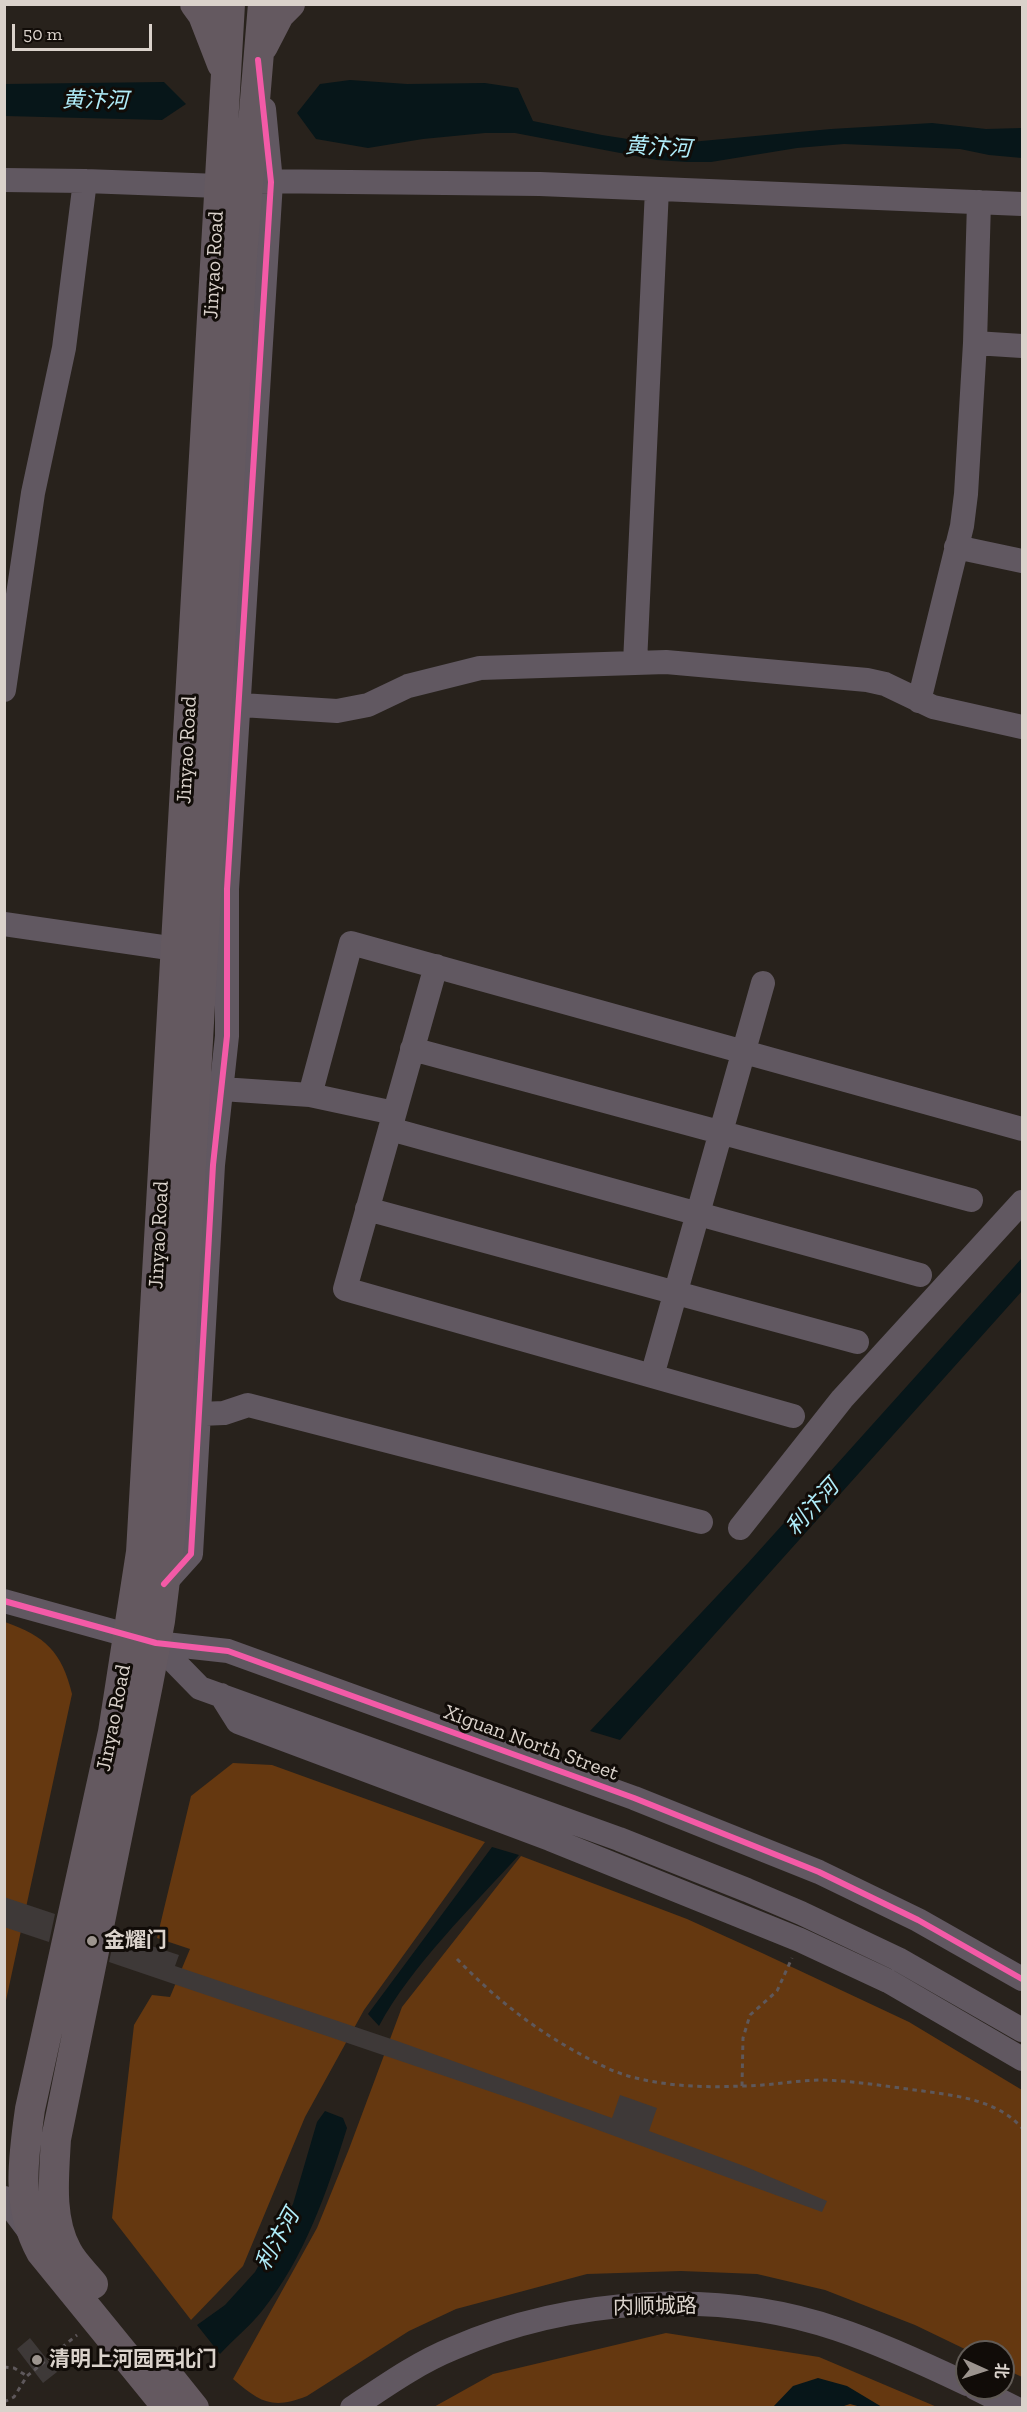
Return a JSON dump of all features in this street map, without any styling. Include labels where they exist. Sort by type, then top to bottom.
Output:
[{"type":"main road","points":[[195,4],[203,15],[226,73]]},
{"type":"main road","name":"Jinyao Road","points":[[168,2408],[52,2267],[33,2238],[25,2212],[23,2170],[30,2109],[113,1732],[142,1640],[164,1584],[170,1539],[208,1088],[228,705],[246,183],[226,73],[231,4]]},
{"type":"main road","name":"Jinyao Road","points":[[194,2408],[68,2253],[57,2222],[54,2197],[56,2139],[60,2112],[142,1640],[141,1552],[176,949],[263,4]]},
{"type":"main road","points":[[258,60],[266,37],[279,15],[290,4]]},
{"type":"street","points":[[4,180],[540,184],[1023,204]]},
{"type":"street","points":[[4,690],[33,494],[64,348],[85,180]]},
{"type":"street","points":[[635,663],[657,189]]},
{"type":"street","points":[[919,701],[957,547],[966,494],[975,343],[979,202]]},
{"type":"street","points":[[975,343],[1023,346]]},
{"type":"street","points":[[957,547],[1023,561]]},
{"type":"street","points":[[228,705],[337,711],[368,705],[408,686],[480,668],[666,662],[867,680],[885,684],[933,707],[1023,727]]},
{"type":"street","points":[[4,924],[176,949]]},
{"type":"street","points":[[310,1095],[351,943],[1023,1129]]},
{"type":"street","points":[[436,966],[345,1289],[794,1416]]},
{"type":"street","points":[[652,1376],[763,983]]},
{"type":"street","points":[[412,1049],[971,1200]]},
{"type":"street","points":[[164,1584],[191,1554],[213,1165],[208,1088],[310,1095],[698,1214],[920,1275]]},
{"type":"street","points":[[740,1528],[842,1399],[1023,1202]]},
{"type":"street","points":[[367,1209],[857,1342]]},
{"type":"street","points":[[200,1414],[224,1413],[248,1406],[701,1522]]},
{"type":"street","name":"Xiguan North Street","points":[[4,1601],[142,1640],[228,1651],[700,1823],[819,1872],[918,1920],[1023,1979]]},
{"type":"street","name":"Xiguan North Street","points":[[142,1640],[200,1688],[619,1839],[801,1912],[898,1959],[1023,2030]]},
{"type":"street","points":[[221,1695],[238,1722],[550,1839],[800,1940],[888,1981],[1023,2059]]},
{"type":"street","points":[[4,2198],[33,2238]]},
{"type":"street","name":"内顺城路","points":[[352,2408],[412,2368],[453,2348],[502,2329],[570,2311],[634,2304],[736,2307],[788,2315],[836,2328],[955,2378]]},
{"type":"street","points":[[999,2400],[1015,2408]]},
{"type":"path","points":[[742,2086],[743,2038],[750,2015],[777,1990],[800,1940]]},
{"type":"path","points":[[457,1959],[489,1992],[537,2029],[597,2064],[626,2075],[653,2082],[693,2086],[742,2086],[822,2080],[866,2083],[971,2097],[1014,2118],[1023,2128]]},
{"type":"path","points":[[4,2402],[14,2397],[27,2376],[95,2319]]},
{"type":"path","points":[[4,2367],[14,2368],[27,2376]]},
{"type":"shaded area","points":[[5,1622],[31,1633],[50,1648],[63,1667],[72,1694],[5,2005]]},
{"type":"shaded area","points":[[233,1763],[272,1765],[485,1842],[364,2010],[305,2117],[243,2266],[191,2320],[112,2218],[134,2025],[152,1995],[170,1997],[190,1949],[157,1938],[191,1796]]},
{"type":"shaded area","points":[[521,1856],[687,1919],[909,2022],[1022,2090],[1022,2377],[1015,2374],[1015,2340],[955,2340],[955,2344],[915,2325],[825,2290],[757,2274],[681,2271],[587,2274],[456,2309],[409,2331],[307,2396],[275,2403],[259,2398],[233,2379],[317,2228],[402,2007]]},
{"type":"shaded area","points":[[666,2333],[819,2357],[937,2407],[432,2408],[493,2374]]},
{"type":"water","name":"黄汴河","points":[[350,80],[407,84],[485,83],[518,88],[533,121],[647,142],[680,143],[831,129],[932,123],[986,129],[1022,128],[1022,158],[960,149],[844,144],[797,148],[711,162],[687,162],[657,160],[515,133],[485,133],[423,139],[368,148],[316,139],[297,113],[320,84]]},
{"type":"water","name":"黄汴河","points":[[164,82],[186,104],[162,120],[5,116],[5,84]]},
{"type":"water","name":"利汴河","points":[[1022,1258],[1022,1291],[620,1740],[590,1731],[748,1563]]},
{"type":"water","points":[[492,1847],[519,1855],[425,1959],[379,2026],[368,2014]]},
{"type":"water","name":"利汴河","points":[[325,2111],[343,2118],[347,2128],[323,2200],[303,2246],[277,2290],[257,2317],[220,2354],[197,2325],[225,2305],[255,2272],[293,2204],[317,2122]]},
{"type":"water","points":[[818,2378],[847,2386],[882,2407],[861,2407],[850,2404],[838,2408],[773,2407],[793,2386]]},
{"type":"building","points":[[4,1897],[55,1914],[49,1942],[4,1927]]},
{"type":"building","points":[[115,1934],[179,1955],[175,1966],[400,2042],[612,2118],[620,2095],[657,2108],[649,2131],[744,2166],[827,2201],[822,2212],[527,2104],[109,1962]]},
{"type":"building","name":"清明上河园西北门","points":[[30,2338],[57,2372],[43,2383],[17,2349]]},
{"type":"cycle path","points":[[164,1584],[191,1554],[213,1165],[227,1036],[227,889],[271,182],[258,60]]},
{"type":"cycle path","points":[[4,1601],[156,1643],[228,1651],[634,1798],[819,1872],[918,1920],[1022,1979]]},
{"type":"place","name":"金耀门","points":[[92,1941]]},
{"type":"place","name":"清明上河园西北门","points":[[37,2360]]}]
